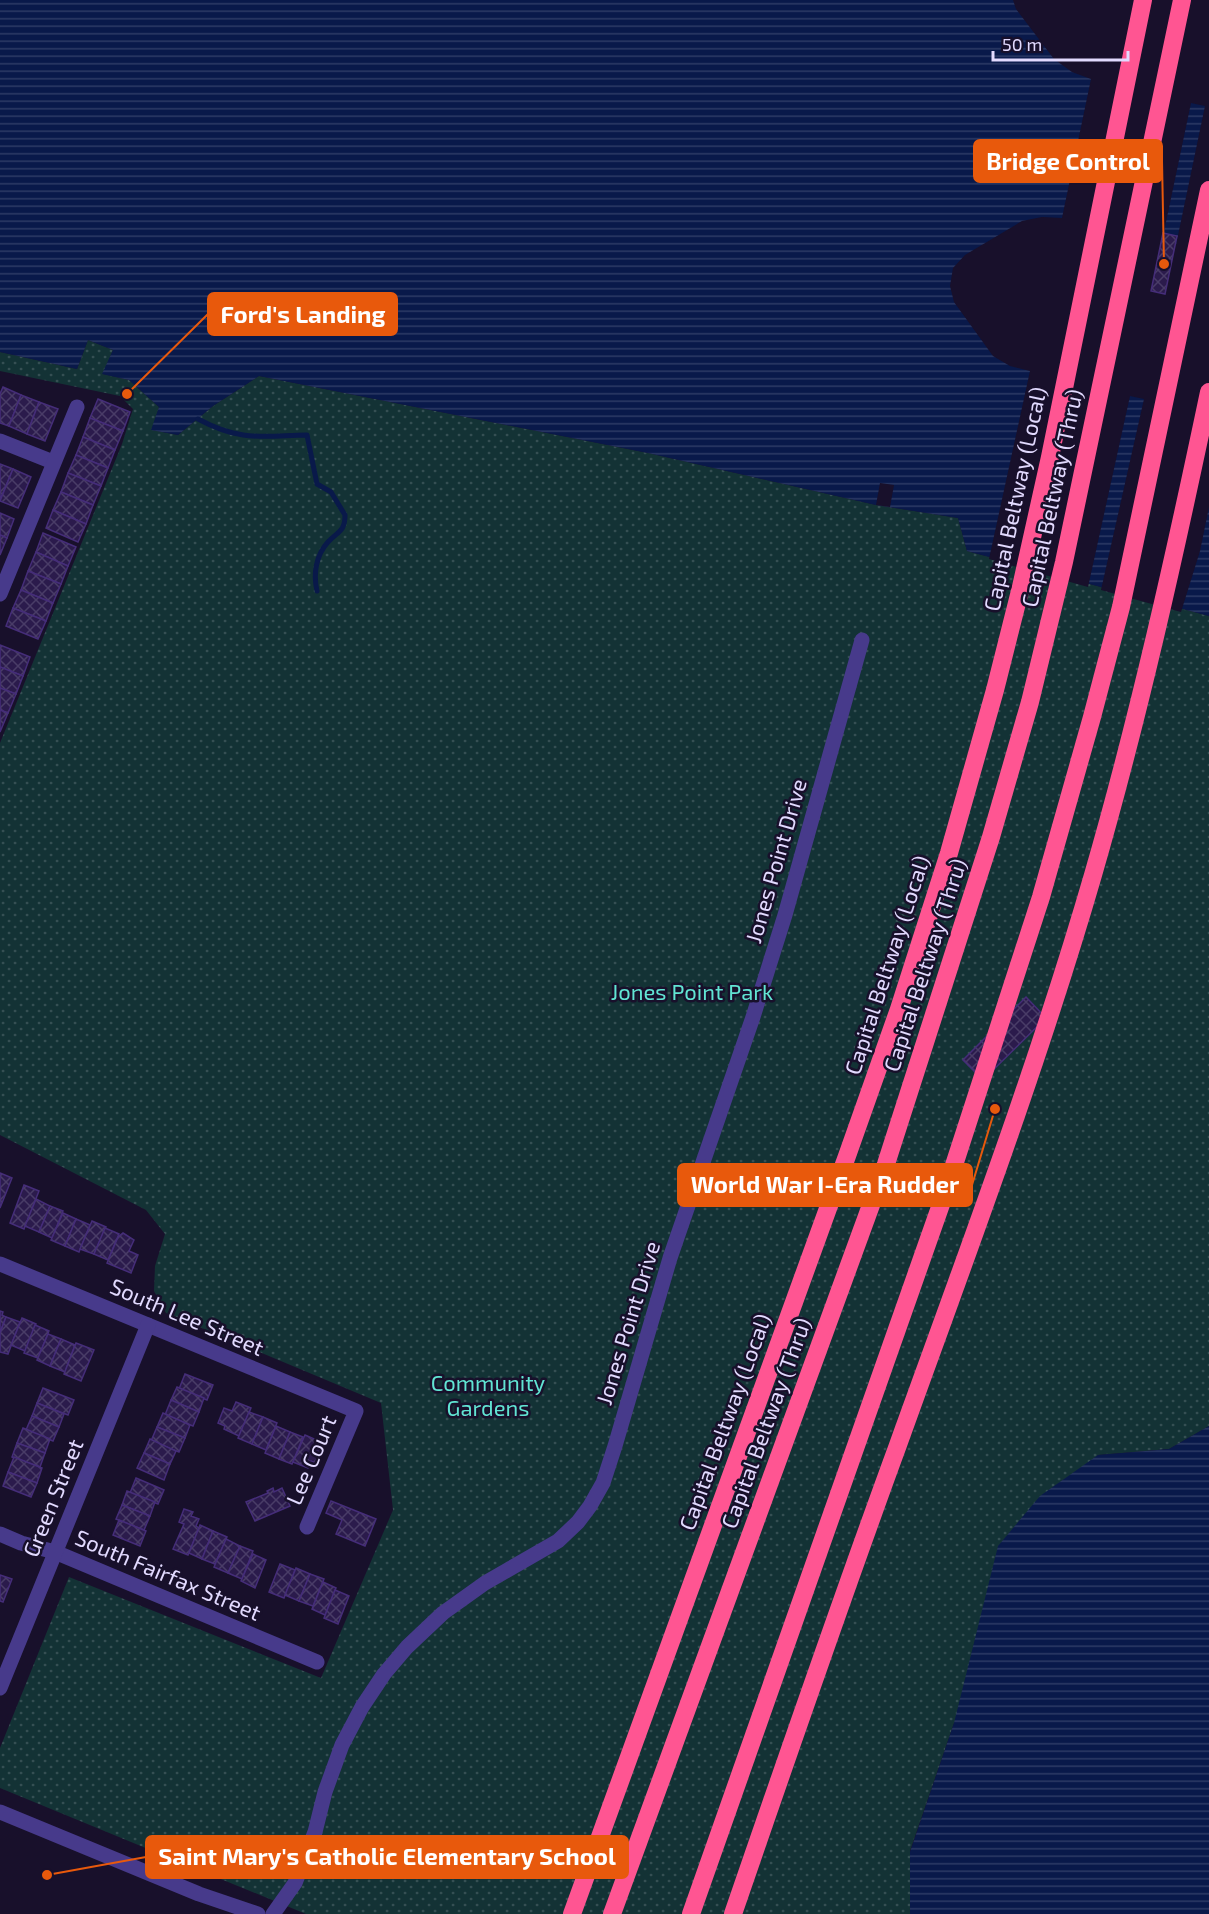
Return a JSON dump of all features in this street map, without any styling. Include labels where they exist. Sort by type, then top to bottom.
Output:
[{"type":"highway","name":"Capital Beltway (Local)","points":[[572,1914],[851,1145],[899,1009],[949,853],[995,690],[1026,565],[1143,0]]},
{"type":"highway","name":"Capital Beltway (Thru)","points":[[612,1914],[886,1164],[991,837],[1030,702],[1064,562],[1182,0]]},
{"type":"highway","points":[[691,1914],[945,1192],[1041,897],[1121,607],[1209,190]]},
{"type":"highway","points":[[732,1914],[857,1556],[980,1217],[1044,1032],[1093,877],[1166,592],[1209,392]]},
{"type":"street","points":[[0,594],[77,407]]},
{"type":"street","points":[[0,441],[53,462]]},
{"type":"street","name":"Jones Point Drive","points":[[273,1914],[295,1883],[315,1832],[325,1792],[342,1745],[362,1707],[384,1674],[407,1647],[443,1613],[485,1583],[558,1541],[583,1515],[603,1483],[670,1258],[753,1017],[785,915],[862,640]]},
{"type":"street","name":"South Lee Street","points":[[0,1264],[356,1411]]},
{"type":"street","name":"Green Street","points":[[0,1688],[148,1325]]},
{"type":"street","name":"Lee Court","points":[[307,1527],[356,1411]]},
{"type":"street","name":"South Fairfax Street","points":[[0,1534],[21,1543],[55,1552],[317,1662]]},
{"type":"street","points":[[0,1812],[199,1894],[258,1914]]},
{"type":"green space","name":"Jones Point Park","points":[[88,340],[113,350],[103,374],[129,380],[159,407],[152,430],[178,435],[213,406],[259,376],[648,453],[876,505],[958,518],[967,551],[1209,616],[1209,1426],[1169,1449],[1098,1455],[954,1723],[910,1851],[910,1914],[306,1914],[0,1788],[0,1748],[69,1577],[321,1678],[393,1510],[381,1403],[166,1313],[154,1291],[155,1266],[165,1234],[146,1210],[0,1135],[0,743],[122,444],[133,409],[120,396],[0,371],[0,352],[77,369]]},
{"type":"water","points":[[0,0],[1209,0],[1209,616],[967,551],[958,518],[876,505],[648,453],[259,376],[213,406],[178,435],[151,430],[159,407],[129,380],[102,374],[113,350],[88,340],[77,369],[0,352]]},
{"type":"water","points":[[1209,1426],[1209,1914],[910,1914],[910,1852],[954,1723],[998,1546],[1040,1496],[1098,1455],[1169,1449]]},
{"type":"pier","points":[[1013,0],[1209,0],[1209,507],[1200,551],[1181,612],[1101,590],[1144,399],[1130,396],[1088,587],[989,559],[1030,371],[1010,366],[993,356],[954,302],[950,286],[953,268],[965,255],[1022,221],[1042,217],[1062,218],[1091,79],[1072,72],[1054,59],[1016,9]],"holes":[[[1191,103],[1205,106],[1176,245],[1162,241]]]},
{"type":"pier","points":[[880,483],[894,485],[890,507],[876,505]]},
{"type":"building","points":[[1163,233],[1177,236],[1165,294],[1151,291]]},
{"type":"building","points":[[3,387],[21,395],[9,426],[0,423],[0,394]]},
{"type":"building","points":[[21,395],[39,402],[27,434],[9,426]]},
{"type":"building","points":[[98,399],[130,412],[123,431],[90,418]]},
{"type":"building","points":[[39,402],[58,409],[45,441],[27,434]]},
{"type":"building","points":[[90,418],[123,431],[115,450],[83,437]]},
{"type":"building","points":[[83,437],[115,450],[108,468],[76,455]]},
{"type":"building","points":[[76,455],[108,468],[101,486],[68,473]]},
{"type":"building","points":[[0,464],[13,469],[0,500]]},
{"type":"building","points":[[13,469],[31,477],[18,508],[0,501]]},
{"type":"building","points":[[68,473],[101,486],[93,505],[61,492]]},
{"type":"building","points":[[61,492],[93,505],[86,524],[53,510]]},
{"type":"building","points":[[53,510],[86,524],[78,542],[46,528]]},
{"type":"building","points":[[0,513],[14,519],[7,538],[0,535]]},
{"type":"building","points":[[43,533],[76,547],[68,566],[36,552]]},
{"type":"building","points":[[0,535],[7,538],[0,555]]},
{"type":"building","points":[[36,552],[68,566],[61,584],[28,571]]},
{"type":"building","points":[[28,571],[61,584],[53,603],[21,590]]},
{"type":"building","points":[[21,590],[53,603],[46,621],[13,608]]},
{"type":"building","points":[[13,608],[46,621],[38,639],[6,626]]},
{"type":"building","points":[[0,645],[30,657],[23,676],[0,667]]},
{"type":"building","points":[[0,667],[23,676],[16,694],[0,688]]},
{"type":"building","points":[[0,688],[16,694],[8,713],[0,710]]},
{"type":"building","points":[[0,710],[8,713],[0,732]]},
{"type":"building","points":[[1026,997],[1046,1018],[983,1080],[963,1060]]},
{"type":"building","points":[[0,1173],[12,1178],[0,1208]]},
{"type":"building","points":[[24,1185],[39,1191],[24,1229],[10,1223]]},
{"type":"building","points":[[36,1199],[50,1206],[39,1232],[25,1226]]},
{"type":"building","points":[[50,1206],[63,1211],[52,1238],[39,1232]]},
{"type":"building","points":[[63,1213],[76,1219],[65,1246],[51,1240]]},
{"type":"building","points":[[76,1219],[90,1225],[79,1252],[65,1246]]},
{"type":"building","points":[[92,1221],[106,1227],[94,1254],[80,1249]]},
{"type":"building","points":[[105,1228],[119,1234],[108,1260],[94,1254]]},
{"type":"building","points":[[123,1233],[134,1240],[129,1251],[138,1255],[131,1273],[107,1263],[118,1237]]},
{"type":"building","points":[[0,1311],[6,1317],[0,1333]]},
{"type":"building","points":[[6,1317],[20,1322],[8,1354],[0,1352],[0,1333]]},
{"type":"building","points":[[22,1318],[36,1324],[25,1351],[11,1345]]},
{"type":"building","points":[[35,1325],[49,1331],[38,1358],[24,1353]]},
{"type":"building","points":[[48,1334],[61,1339],[50,1366],[37,1360]]},
{"type":"building","points":[[61,1339],[75,1345],[65,1372],[50,1366]]},
{"type":"building","points":[[76,1343],[94,1350],[81,1381],[64,1374]]},
{"type":"building","points":[[185,1374],[213,1385],[207,1400],[179,1389]]},
{"type":"building","points":[[177,1387],[204,1398],[199,1412],[171,1400]]},
{"type":"building","points":[[43,1388],[74,1400],[68,1415],[37,1403]]},
{"type":"building","points":[[171,1400],[199,1412],[193,1426],[165,1415]]},
{"type":"building","points":[[236,1402],[251,1408],[239,1436],[224,1429],[225,1426],[218,1423],[224,1408],[232,1411]]},
{"type":"building","points":[[37,1403],[64,1414],[59,1427],[32,1416]]},
{"type":"building","points":[[249,1412],[263,1417],[252,1444],[238,1438]]},
{"type":"building","points":[[163,1413],[190,1425],[185,1438],[157,1427]]},
{"type":"building","points":[[32,1416],[59,1427],[53,1441],[26,1430]]},
{"type":"building","points":[[263,1417],[277,1423],[266,1450],[252,1444]]},
{"type":"building","points":[[276,1426],[290,1432],[279,1459],[265,1453]]},
{"type":"building","points":[[157,1427],[185,1438],[179,1452],[151,1441]]},
{"type":"building","points":[[23,1428],[50,1439],[45,1453],[17,1443]]},
{"type":"building","points":[[290,1432],[303,1437],[292,1464],[279,1459]]},
{"type":"building","points":[[305,1435],[319,1441],[315,1448],[320,1450],[315,1463],[311,1461],[308,1468],[293,1462]]},
{"type":"building","points":[[150,1439],[176,1451],[170,1464],[144,1453]]},
{"type":"building","points":[[17,1443],[45,1453],[40,1467],[12,1457]]},
{"type":"building","points":[[144,1453],[170,1464],[164,1480],[137,1468]]},
{"type":"building","points":[[14,1457],[42,1468],[37,1483],[8,1472]]},
{"type":"building","points":[[8,1472],[37,1483],[31,1497],[3,1486]]},
{"type":"building","points":[[136,1478],[164,1490],[158,1504],[130,1493]]},
{"type":"building","points":[[273,1488],[274,1492],[282,1488],[290,1506],[255,1521],[246,1502],[268,1493],[267,1491]]},
{"type":"building","points":[[127,1491],[155,1502],[150,1516],[122,1505]]},
{"type":"building","points":[[331,1501],[376,1519],[365,1546],[336,1534],[342,1520],[326,1513]]},
{"type":"building","points":[[122,1505],[150,1516],[144,1530],[116,1519]]},
{"type":"building","points":[[184,1509],[193,1512],[191,1516],[199,1519],[196,1526],[199,1528],[188,1555],[173,1549],[184,1524],[179,1522]]},
{"type":"building","points":[[119,1520],[146,1531],[140,1546],[113,1535]]},
{"type":"building","points":[[200,1525],[213,1531],[202,1559],[189,1553]]},
{"type":"building","points":[[213,1531],[227,1537],[215,1564],[202,1559]]},
{"type":"building","points":[[226,1539],[240,1546],[228,1573],[214,1567]]},
{"type":"building","points":[[240,1546],[253,1551],[242,1579],[228,1573]]},
{"type":"building","points":[[253,1554],[266,1560],[255,1588],[241,1581]]},
{"type":"building","points":[[280,1564],[295,1570],[284,1598],[269,1592]]},
{"type":"building","points":[[296,1568],[310,1574],[299,1601],[285,1595]]},
{"type":"building","points":[[310,1574],[324,1579],[313,1606],[299,1601]]},
{"type":"building","points":[[0,1575],[12,1579],[3,1602],[0,1601]]},
{"type":"building","points":[[323,1582],[336,1588],[325,1615],[312,1609]]},
{"type":"building","points":[[335,1590],[349,1596],[338,1624],[324,1618]]},
{"type":"waterway","points":[[198,419],[227,431],[251,436],[307,435],[317,484],[331,492],[345,515],[342,528],[324,547],[318,559],[315,578],[317,591]]},
{"type":"place","name":"Bridge Control","points":[[1164,264]]},
{"type":"place","name":"Ford's Landing","points":[[127,394]]},
{"type":"place","name":"World War I-Era Rudder","points":[[995,1109]]},
{"type":"place","name":"Saint Mary's Catholic Elementary School","points":[[47,1875]]},
{"type":"park label","name":"Community Gardens","points":[[488,1396]]}]
